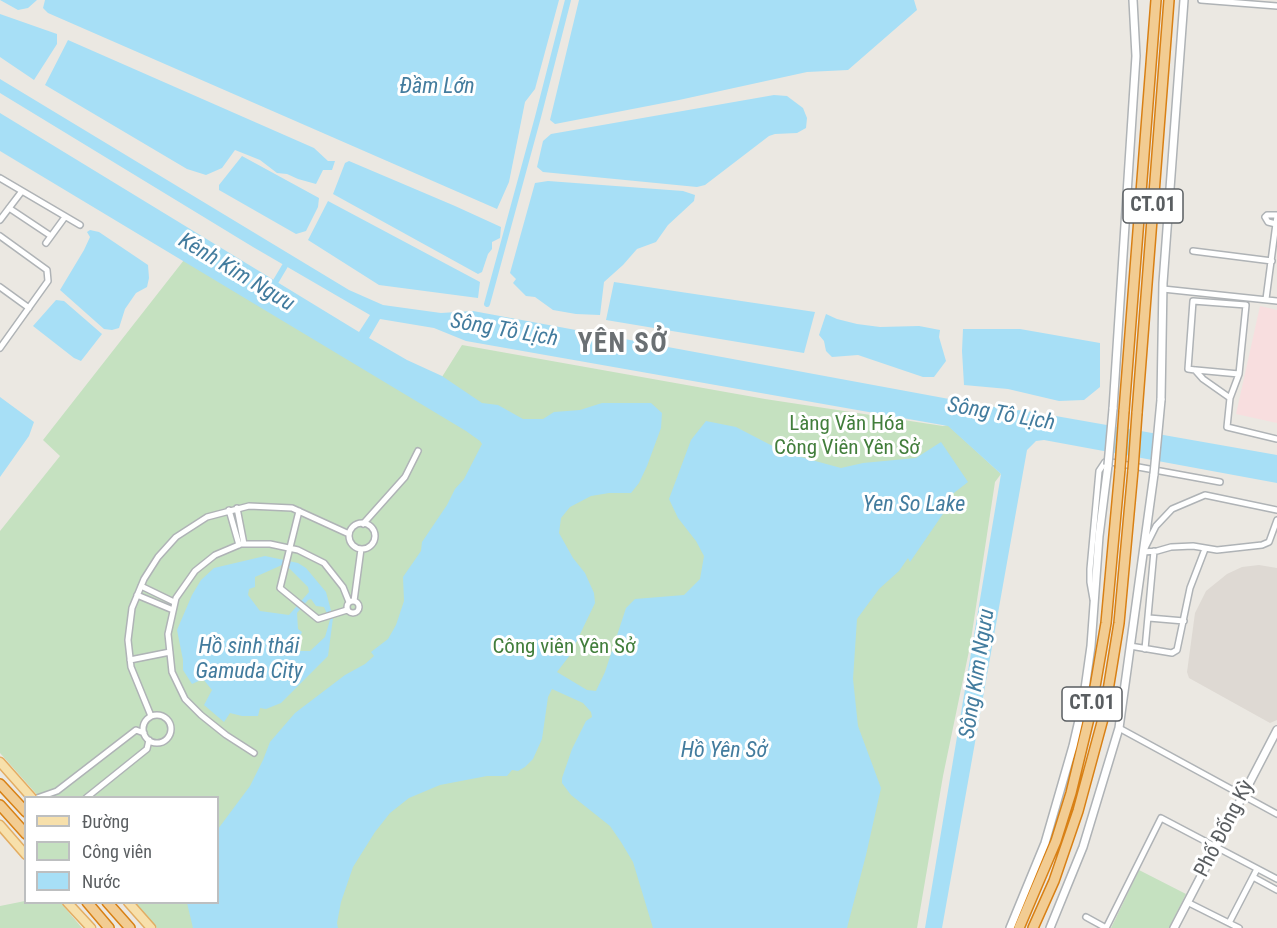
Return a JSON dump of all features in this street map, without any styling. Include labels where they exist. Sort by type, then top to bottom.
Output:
[{"type":"highway","name":"CT.01","points":[[1019,928],[1056,841],[1071,793],[1091,710],[1106,623],[1156,0]]},
{"type":"highway","name":"CT.01","points":[[1034,928],[1078,811],[1104,715],[1119,622],[1133,470],[1168,0]]},
{"type":"highway","points":[[0,784],[24,810]]},
{"type":"highway","points":[[0,805],[24,832]]},
{"type":"highway","points":[[88,904],[109,928]]},
{"type":"highway","points":[[108,904],[130,928]]},
{"type":"main road","points":[[0,762],[30,796]]},
{"type":"main road","points":[[0,825],[24,853]]},
{"type":"main road","points":[[68,904],[91,928]]},
{"type":"main road","points":[[129,904],[151,928]]},
{"type":"street","points":[[1010,928],[1045,843],[1073,747],[1083,703],[1091,646],[1113,409],[1136,56],[1133,0]]},
{"type":"street","points":[[1050,928],[1083,848],[1119,728],[1154,474],[1161,400],[1163,289],[1184,0]]},
{"type":"street","points":[[1201,0],[1277,6]]},
{"type":"street","points":[[0,178],[80,225]]},
{"type":"street","points":[[0,220],[22,191]]},
{"type":"street","points":[[9,208],[51,236]]},
{"type":"street","points":[[1266,299],[1272,261],[1277,216],[1267,215],[1265,217],[1268,222],[1276,224]]},
{"type":"street","points":[[46,243],[65,217]]},
{"type":"street","points":[[0,237],[46,270],[48,281],[0,348]]},
{"type":"street","points":[[1193,251],[1272,261]]},
{"type":"street","points":[[0,287],[29,308]]},
{"type":"street","points":[[1163,289],[1277,301]]},
{"type":"street","points":[[1239,374],[1188,369],[1193,301],[1246,305],[1239,374],[1230,398],[1227,427],[1277,439]]},
{"type":"street","points":[[0,333],[7,338]]},
{"type":"street","points":[[1195,370],[1209,384],[1230,398]]},
{"type":"street","points":[[363,524],[371,528],[374,537],[370,546],[362,549],[351,543],[349,534],[354,526],[363,524],[405,477],[418,451]]},
{"type":"street","points":[[1094,601],[1090,569],[1099,471],[1105,462],[1220,482]]},
{"type":"street","points":[[1143,552],[1156,526],[1172,509],[1205,495],[1277,510]]},
{"type":"street","points":[[151,716],[140,691],[130,658],[128,640],[132,609],[141,586],[158,557],[176,537],[207,518],[229,510],[271,506],[292,508],[349,534]]},
{"type":"street","points":[[237,508],[242,545]]},
{"type":"street","points":[[229,510],[242,545]]},
{"type":"street","points":[[299,511],[280,588],[318,619],[347,610]]},
{"type":"street","points":[[1143,552],[1182,546],[1218,550],[1268,543],[1277,520]]},
{"type":"street","points":[[254,753],[226,735],[185,699],[172,672],[168,634],[174,602],[195,571],[214,555],[242,545],[270,544],[298,550],[324,562],[352,601],[359,605],[358,611],[352,613],[347,610]]},
{"type":"street","points":[[347,610],[346,606],[352,601],[362,549]]},
{"type":"street","points":[[1130,646],[1176,652],[1179,648],[1190,588],[1205,549]]},
{"type":"street","points":[[1145,649],[1154,551]]},
{"type":"street","points":[[141,586],[174,602]]},
{"type":"street","points":[[138,595],[173,610]]},
{"type":"street","points":[[1149,618],[1184,621]]},
{"type":"street","points":[[130,658],[170,651]]},
{"type":"street","points":[[161,715],[169,721],[171,730],[167,739],[159,743],[149,740],[144,732],[144,723],[151,716],[161,715]]},
{"type":"street","points":[[1119,728],[1277,814]]},
{"type":"street","points":[[43,796],[57,791],[136,730],[144,732]]},
{"type":"street","name":"Phố Đống Kỳ","points":[[1174,928],[1277,731]]},
{"type":"street","points":[[88,796],[147,749],[149,740]]},
{"type":"street","points":[[1086,917],[1106,928],[1161,818],[1277,879]]},
{"type":"street","points":[[1229,923],[1257,869]]},
{"type":"street","points":[[1252,877],[1277,890]]},
{"type":"street","points":[[1187,903],[1239,928]]},
{"type":"shaded area","points":[[1260,306],[1277,310],[1277,423],[1236,414]]},
{"type":"shaded area","points":[[1259,565],[1277,568],[1277,720],[1270,723],[1189,678],[1187,672],[1195,613],[1206,591],[1227,574],[1242,567]]},
{"type":"green space","name":"Công viên Yên Sở","points":[[184,260],[425,404],[462,345],[765,399],[948,425],[1001,474],[995,482],[970,646],[943,776],[917,928],[157,928],[135,904],[219,904],[219,796],[38,796],[0,753],[0,531],[60,456],[43,440]]},
{"type":"green space","points":[[1139,870],[1186,894],[1169,928],[1111,928]]},
{"type":"green space","points":[[24,901],[24,904],[62,904],[82,928],[0,928],[0,906]]},
{"type":"water","points":[[0,0],[37,0],[28,8],[18,10]]},
{"type":"water","name":"Đầm Lớn","points":[[45,0],[559,0],[535,89],[525,102],[509,182],[497,209],[48,13],[43,8]]},
{"type":"water","points":[[579,0],[914,0],[917,10],[848,70],[807,72],[555,124],[550,120]]},
{"type":"water","points":[[0,14],[57,34],[57,44],[34,80],[0,57]]},
{"type":"water","points":[[68,40],[314,148],[328,161],[335,161],[332,170],[323,170],[316,184],[277,173],[260,160],[235,150],[222,168],[206,175],[187,169],[45,85]]},
{"type":"water","name":"Hồ Yên Sở","points":[[0,79],[349,290],[383,305],[441,313],[473,311],[987,406],[1277,455],[1277,483],[1044,440],[1036,441],[1027,450],[942,928],[925,928],[1001,474],[948,426],[466,341],[434,328],[380,319],[369,338],[407,360],[442,376],[482,403],[498,405],[523,419],[543,419],[554,412],[580,410],[602,403],[651,403],[662,413],[661,428],[647,466],[631,493],[591,496],[570,507],[561,518],[559,533],[573,558],[585,573],[594,593],[595,603],[570,655],[557,672],[587,690],[596,691],[605,672],[626,608],[635,599],[684,595],[700,579],[704,556],[696,541],[678,518],[669,499],[691,440],[706,421],[736,427],[786,453],[841,468],[863,463],[916,458],[941,442],[968,482],[950,496],[947,501],[949,505],[910,562],[908,558],[899,571],[879,589],[857,619],[853,679],[858,726],[881,788],[847,928],[653,928],[633,862],[621,842],[610,826],[571,795],[562,783],[572,749],[586,721],[592,717],[591,712],[583,703],[552,689],[548,697],[542,739],[533,759],[525,767],[518,771],[512,770],[507,776],[487,776],[440,785],[409,798],[390,813],[353,867],[341,902],[338,928],[193,928],[187,904],[219,904],[219,828],[250,786],[270,742],[295,713],[345,675],[365,664],[374,656],[371,652],[388,639],[396,625],[404,601],[403,577],[421,551],[422,542],[455,489],[464,479],[482,444],[466,431],[0,151],[0,113],[359,332],[370,315],[253,247],[0,93]]},
{"type":"water","points":[[774,95],[787,96],[803,108],[807,118],[806,128],[797,133],[769,136],[705,185],[697,187],[543,172],[537,167],[543,141],[551,134]]},
{"type":"water","points":[[242,156],[319,198],[318,207],[306,231],[296,234],[219,190],[219,185]]},
{"type":"water","points":[[349,161],[501,227],[500,238],[492,242],[492,249],[482,272],[478,274],[333,194],[345,163]]},
{"type":"water","points":[[548,181],[683,191],[695,195],[694,201],[668,225],[656,242],[637,249],[604,282],[600,315],[576,314],[553,310],[535,297],[526,296],[513,283],[516,279],[510,273],[535,183]]},
{"type":"water","points":[[328,201],[480,282],[478,298],[379,285],[308,240]]},
{"type":"water","points":[[90,230],[99,232],[148,265],[147,287],[136,293],[125,309],[119,328],[112,330],[104,329],[60,290],[84,250],[90,237],[87,232]]},
{"type":"water","points":[[614,282],[815,312],[804,353],[606,320]]},
{"type":"water","points":[[56,300],[64,301],[102,334],[81,361],[33,326]]},
{"type":"water","points":[[826,314],[857,324],[880,327],[919,326],[940,330],[939,337],[946,361],[934,377],[923,377],[858,355],[832,357],[826,351],[824,341],[819,335]]},
{"type":"water","points":[[963,329],[1020,329],[1100,343],[1100,387],[1084,400],[1059,401],[1008,389],[964,385]]},
{"type":"water","points":[[0,397],[34,422],[29,436],[0,477]]},
{"type":"water","name":"Hồ sinh thái Gamuda City","points":[[265,556],[298,563],[306,568],[326,592],[333,618],[328,656],[281,703],[266,709],[260,708],[258,716],[230,713],[224,722],[204,705],[212,690],[203,679],[192,684],[183,670],[177,630],[192,595],[201,580],[214,568]],"holes":[[[282,565],[289,568],[308,587],[309,592],[289,615],[260,611],[248,595],[249,589],[255,587],[255,577]],[[311,599],[316,606],[324,607],[330,620],[325,637],[310,651],[299,651],[296,646],[302,632],[298,629],[297,613]]]},
{"type":"waterway","name":"Sông Tô Lịch","points":[[487,304],[568,0]]},
{"type":"waterway","name":"Kênh Kim Ngưu","points":[[273,286],[289,259]]},
{"type":"district","name":"YÊN SỞ","points":[[623,345]]},
{"type":"park label","name":"Làng Văn Hóa Công Viên Yên Sở","points":[[847,437]]},
{"type":"water label","name":"Yen So Lake","points":[[914,505]]},
{"type":"water label","name":"Sông Kim Ngưu","points":[[978,674]]}]
